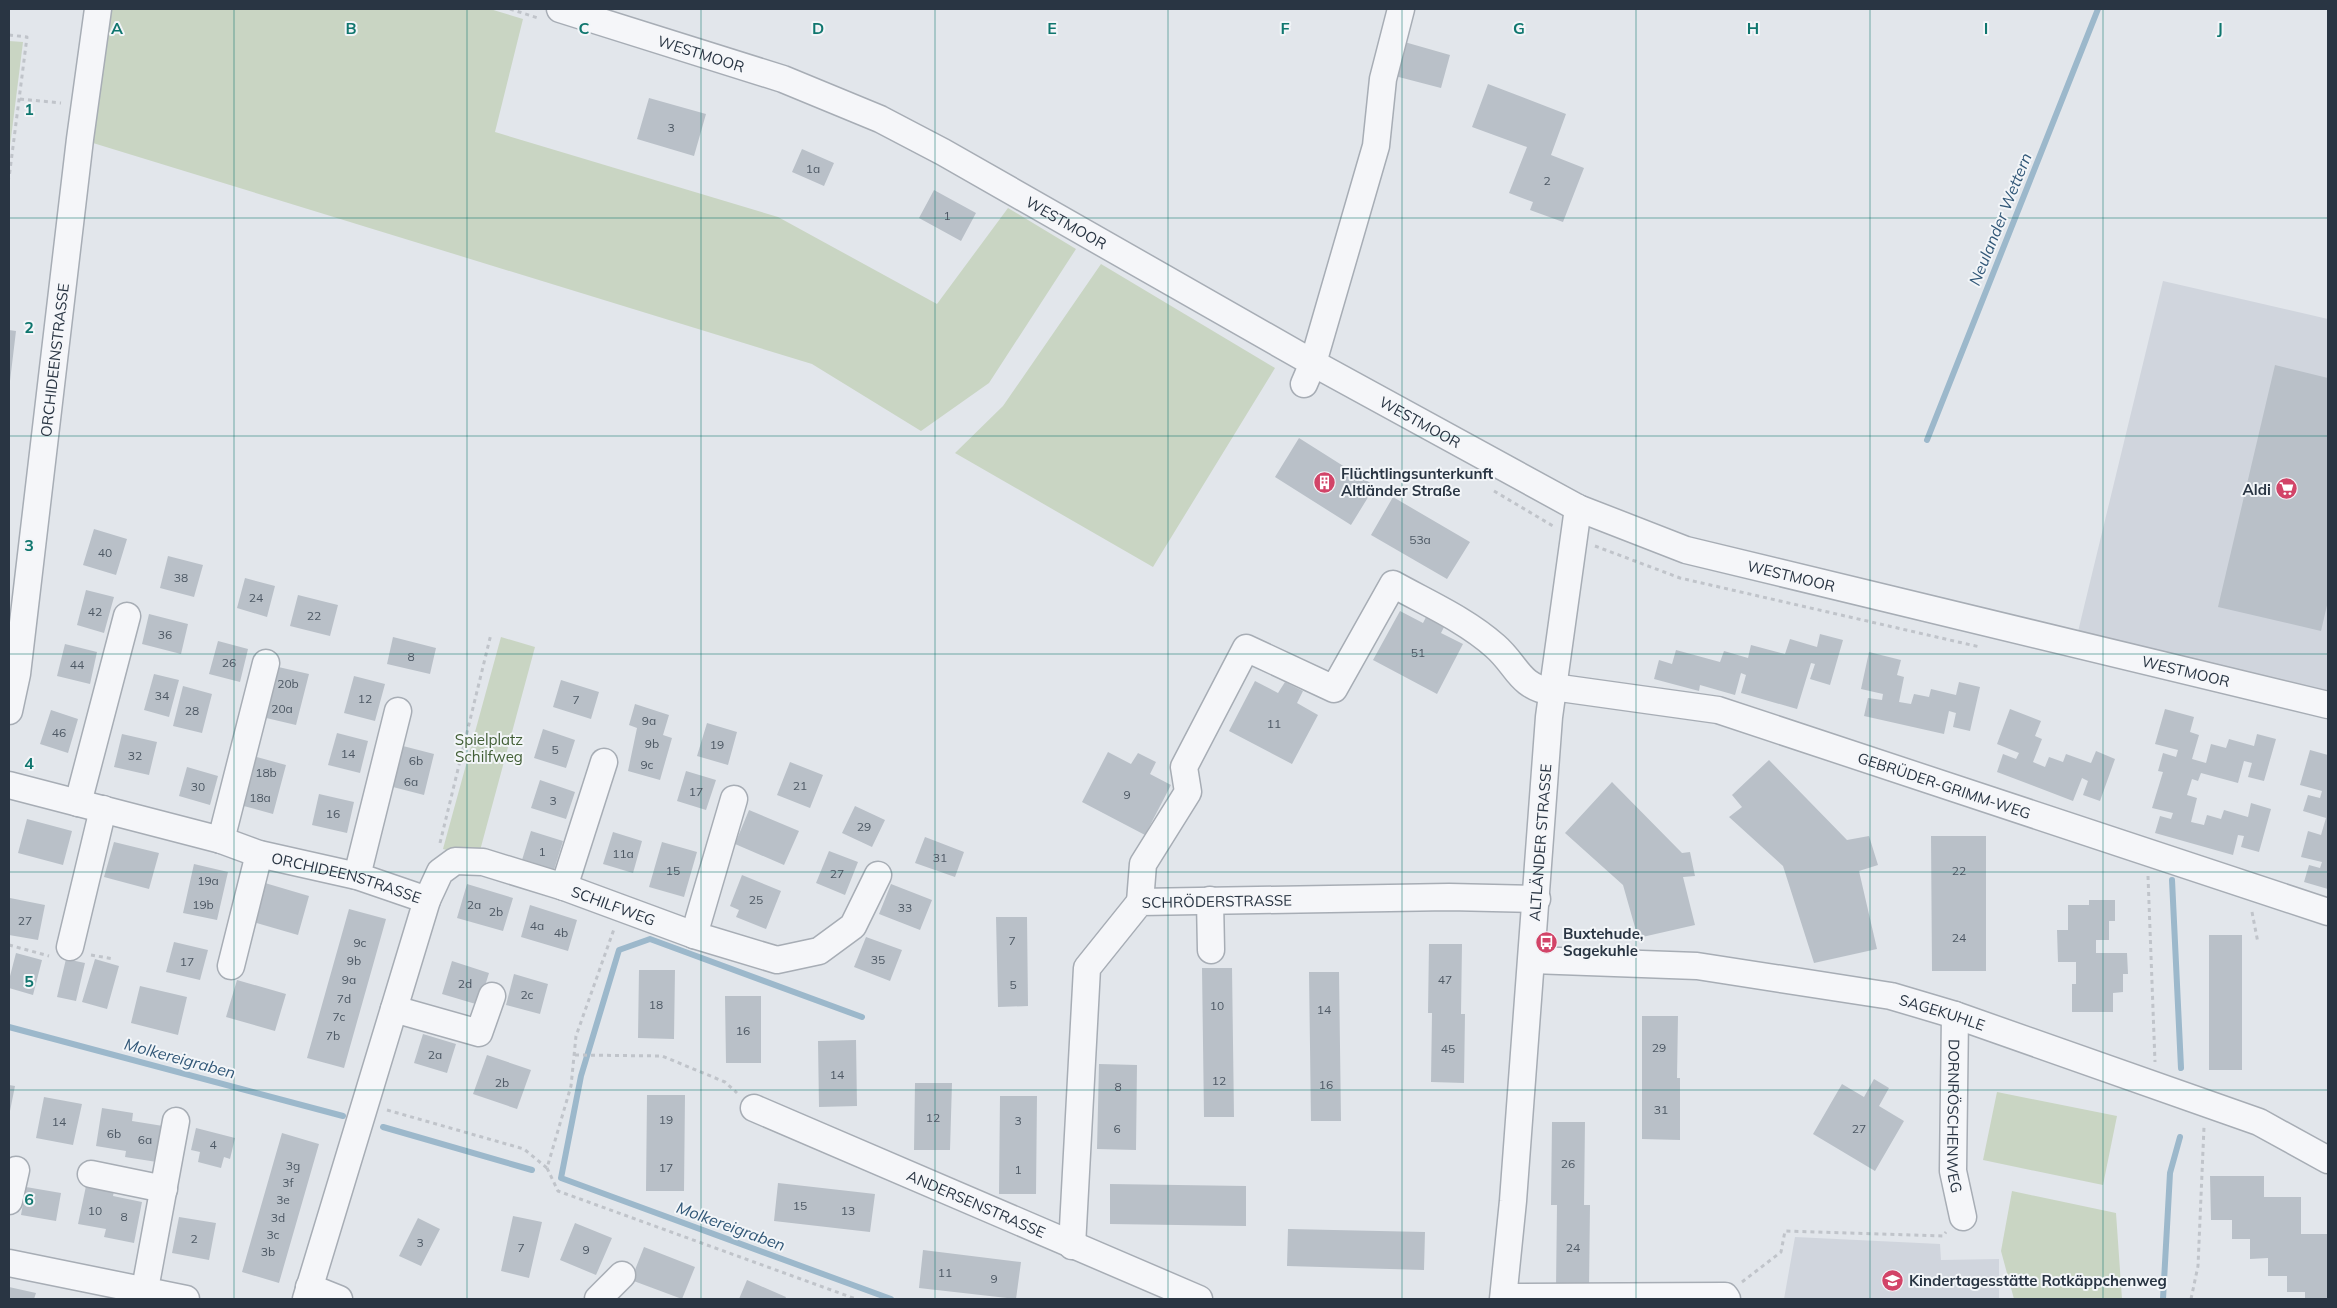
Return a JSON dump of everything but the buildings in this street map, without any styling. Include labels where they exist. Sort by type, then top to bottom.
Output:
[{"type":"street","name":"ORCHIDEENSTRASSE","points":[[9,711],[17,674],[80,139],[98,9]]},
{"type":"street","name":"WESTMOOR","points":[[560,9],[783,78],[880,119],[943,152],[1308,374],[1578,508],[1686,550],[2328,705]]},
{"type":"street","points":[[1308,374],[1376,146],[1382,79],[1401,9]]},
{"type":"street","name":"ALTLÄNDER STRASSE","points":[[1503,1298],[1514,1201],[1552,690],[1578,508]]},
{"type":"street","name":"GEBRÜDER-GRIMM-WEG","points":[[1140,902],[1143,864],[1188,792],[1184,767],[1246,648],[1334,689],[1393,584],[1473,629],[1495,646],[1532,687],[1718,710],[2328,912]]},
{"type":"street","points":[[70,947],[90,806],[128,616]]},
{"type":"street","points":[[221,840],[266,663]]},
{"type":"street","points":[[357,876],[398,711]]},
{"type":"street","points":[[564,887],[604,762]]},
{"type":"street","name":"ORCHIDEENSTRASSE","points":[[9,785],[221,840],[259,854],[357,876],[427,900],[307,1293]]},
{"type":"street","points":[[694,935],[734,798]]},
{"type":"street","points":[[231,966],[259,854]]},
{"type":"street","name":"SCHILFWEG","points":[[447,866],[454,861],[483,862],[622,907],[694,935],[777,960],[819,951],[853,926],[878,875]]},
{"type":"street","points":[[427,900],[440,872],[447,866]]},
{"type":"street","name":"SCHRÖDERSTRASSE","points":[[1072,1246],[1087,968],[1140,902],[1449,897],[1537,899]]},
{"type":"street","points":[[1210,900],[1211,950]]},
{"type":"street","name":"SAGEKUHLE","points":[[1532,960],[1697,966],[1891,996],[1955,1015],[2259,1122],[2328,1160]]},
{"type":"street","points":[[394,1010],[479,1033],[492,996]]},
{"type":"street","name":"DORNRÖSCHENWEG","points":[[1955,1015],[1953,1171],[1963,1217]]},
{"type":"street","name":"ANDERSENSTRASSE","points":[[754,1108],[1072,1246],[1200,1299]]},
{"type":"street","points":[[134,1292],[164,1189],[176,1121]]},
{"type":"street","points":[[9,1201],[16,1170]]},
{"type":"street","points":[[91,1174],[164,1189]]},
{"type":"street","points":[[9,1263],[134,1292],[186,1299]]},
{"type":"street","points":[[598,1299],[622,1275]]},
{"type":"street","points":[[307,1293],[339,1299]]},
{"type":"street","points":[[1503,1298],[1726,1298]]},
{"type":"path","points":[[9,35],[26,37],[9,178]]},
{"type":"path","points":[[20,99],[70,104]]},
{"type":"path","points":[[447,866],[439,847],[492,634]]},
{"type":"path","points":[[2147,853],[2155,1065],[2153,1085]]},
{"type":"path","points":[[2253,887],[2252,914],[2258,943]]},
{"type":"path","points":[[547,1168],[571,1086],[576,1036],[622,907]]},
{"type":"path","points":[[9,946],[54,957],[70,947]]},
{"type":"path","points":[[575,1055],[662,1056],[725,1082],[754,1108]]},
{"type":"path","points":[[365,1104],[524,1149],[547,1168],[558,1191],[856,1299]]},
{"type":"path","points":[[2191,1299],[2198,1266],[2204,1128],[2208,1105]]},
{"type":"path","points":[[1726,1298],[1781,1252],[1785,1231],[1942,1236],[1963,1217]]},
{"type":"shaded area","points":[[2163,281],[2328,319],[2328,703],[2075,644]]},
{"type":"shaded area","name":"Kindertagesstätte Rotkäppchenweg","points":[[1795,1237],[1940,1244],[1941,1260],[1999,1259],[1999,1299],[1784,1299]]},
{"type":"green space","points":[[106,9],[490,9],[523,19],[495,132],[778,217],[937,304],[1008,208],[1076,249],[989,383],[921,431],[812,364],[80,139]]},
{"type":"green space","points":[[9,41],[23,42],[9,154]]},
{"type":"green space","points":[[1101,264],[1275,368],[1153,567],[955,453],[1003,406]]},
{"type":"green space","name":"Spielplatz Schilfweg","points":[[501,637],[535,647],[478,858],[443,849]]},
{"type":"green space","points":[[1997,1092],[2117,1116],[2103,1185],[1983,1160]]},
{"type":"green space","points":[[2012,1191],[2116,1213],[2122,1299],[2014,1299],[2001,1251]]},
{"type":"waterway","name":"Neulander Wettern","points":[[1927,440],[2098,9]]},
{"type":"waterway","points":[[2172,880],[2181,1068]]},
{"type":"waterway","points":[[862,1017],[650,939],[619,950],[581,1076],[561,1178],[891,1299]]},
{"type":"waterway","name":"Molkereigraben","points":[[9,1027],[343,1116]]},
{"type":"waterway","name":"Molkereigraben","points":[[383,1127],[532,1170]]},
{"type":"waterway","points":[[2163,1299],[2170,1173],[2180,1137]]},
{"type":"place","name":"Flüchtlingsunterkunft Altländer Straße","points":[[1325,482]]},
{"type":"place","name":"Aldi","points":[[2287,489]]},
{"type":"place","name":"Buxtehude, Sagekuhle","points":[[1547,942]]},
{"type":"place","name":"Kindertagesstätte Rotkäppchenweg","points":[[1893,1280]]}]
